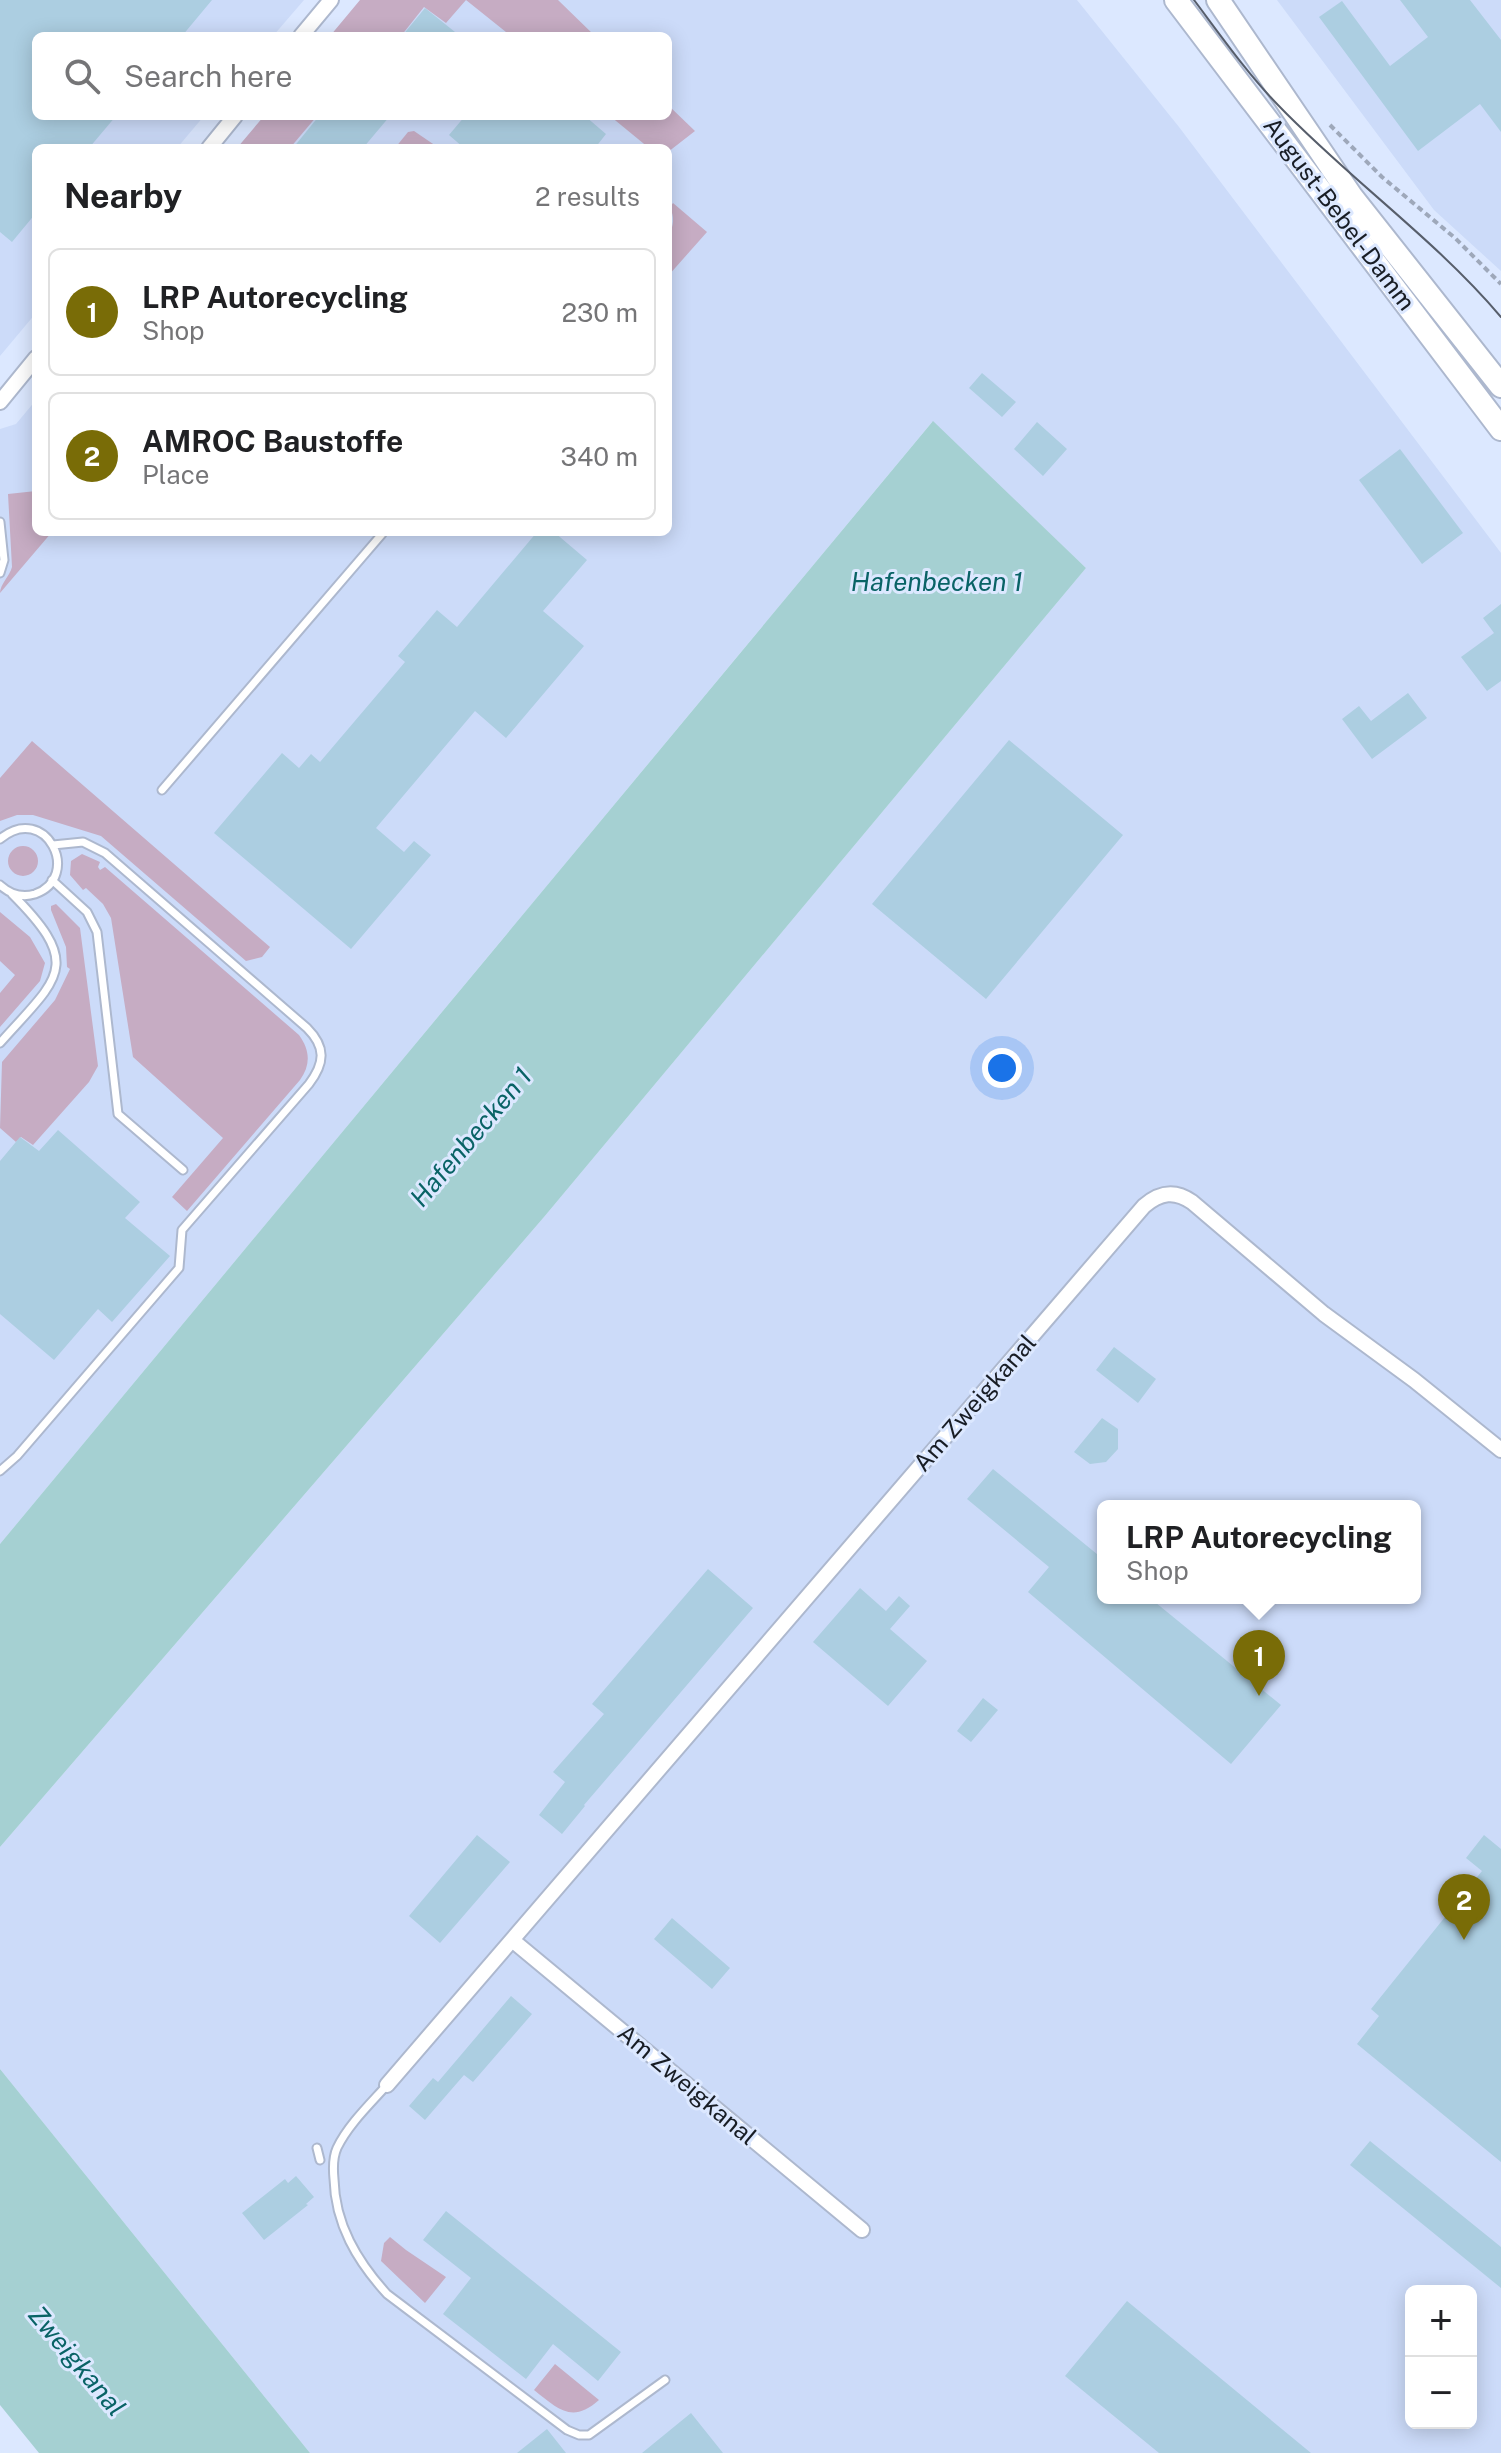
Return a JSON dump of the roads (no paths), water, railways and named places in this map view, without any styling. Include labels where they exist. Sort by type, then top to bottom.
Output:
[{"type":"main road","name":"August-Bebel-Damm","points":[[1176,0],[1501,429]]},
{"type":"main road","name":"August-Bebel-Damm","points":[[1218,0],[1351,196],[1501,386]]},
{"type":"street","points":[[304,32],[331,0]]},
{"type":"street","points":[[212,144],[232,120]]},
{"type":"street","points":[[0,402],[32,363]]},
{"type":"street","name":"Am Zweigkanal","points":[[387,2085],[1144,1206],[1158,1196],[1175,1193],[1192,1202],[1324,1314],[1414,1380],[1501,1450]]},
{"type":"street","name":"Am Zweigkanal","points":[[512,1940],[862,2230]]},
{"type":"lane","points":[[0,522],[4,560],[0,573]]},
{"type":"lane","points":[[162,790],[380,536]]},
{"type":"lane","points":[[0,839],[13,831],[28,829],[42,834],[53,845],[58,866],[52,880],[35,894],[12,894]]},
{"type":"lane","points":[[0,1471],[17,1456],[179,1268],[182,1230],[309,1084],[322,1060],[320,1044],[310,1031],[105,853],[83,842],[53,845]]},
{"type":"lane","points":[[52,880],[87,912],[97,932],[118,1114],[183,1170]]},
{"type":"lane","points":[[0,885],[12,894],[46,933],[55,951],[57,966],[49,986],[0,1043]]},
{"type":"lane","points":[[387,2085],[339,2145],[333,2171],[336,2202],[344,2231],[365,2270],[387,2294],[567,2430],[579,2435],[589,2435],[665,2380]]},
{"type":"lane","points":[[317,2148],[320,2160]]},
{"type":"water","name":"Hafenbecken 1","points":[[933,421],[1086,568],[544,1217],[0,1847],[0,1544]]},
{"type":"water","name":"Zweigkanal","points":[[0,2069],[310,2453],[39,2453],[0,2405]]},
{"type":"tram line","points":[[1194,0],[1278,105],[1448,261],[1501,317]]},
{"type":"place","name":"LRP Autorecycling","points":[[1259,1696]]},
{"type":"place","name":"AMROC Baustoffe","points":[[1464,1940]]}]
